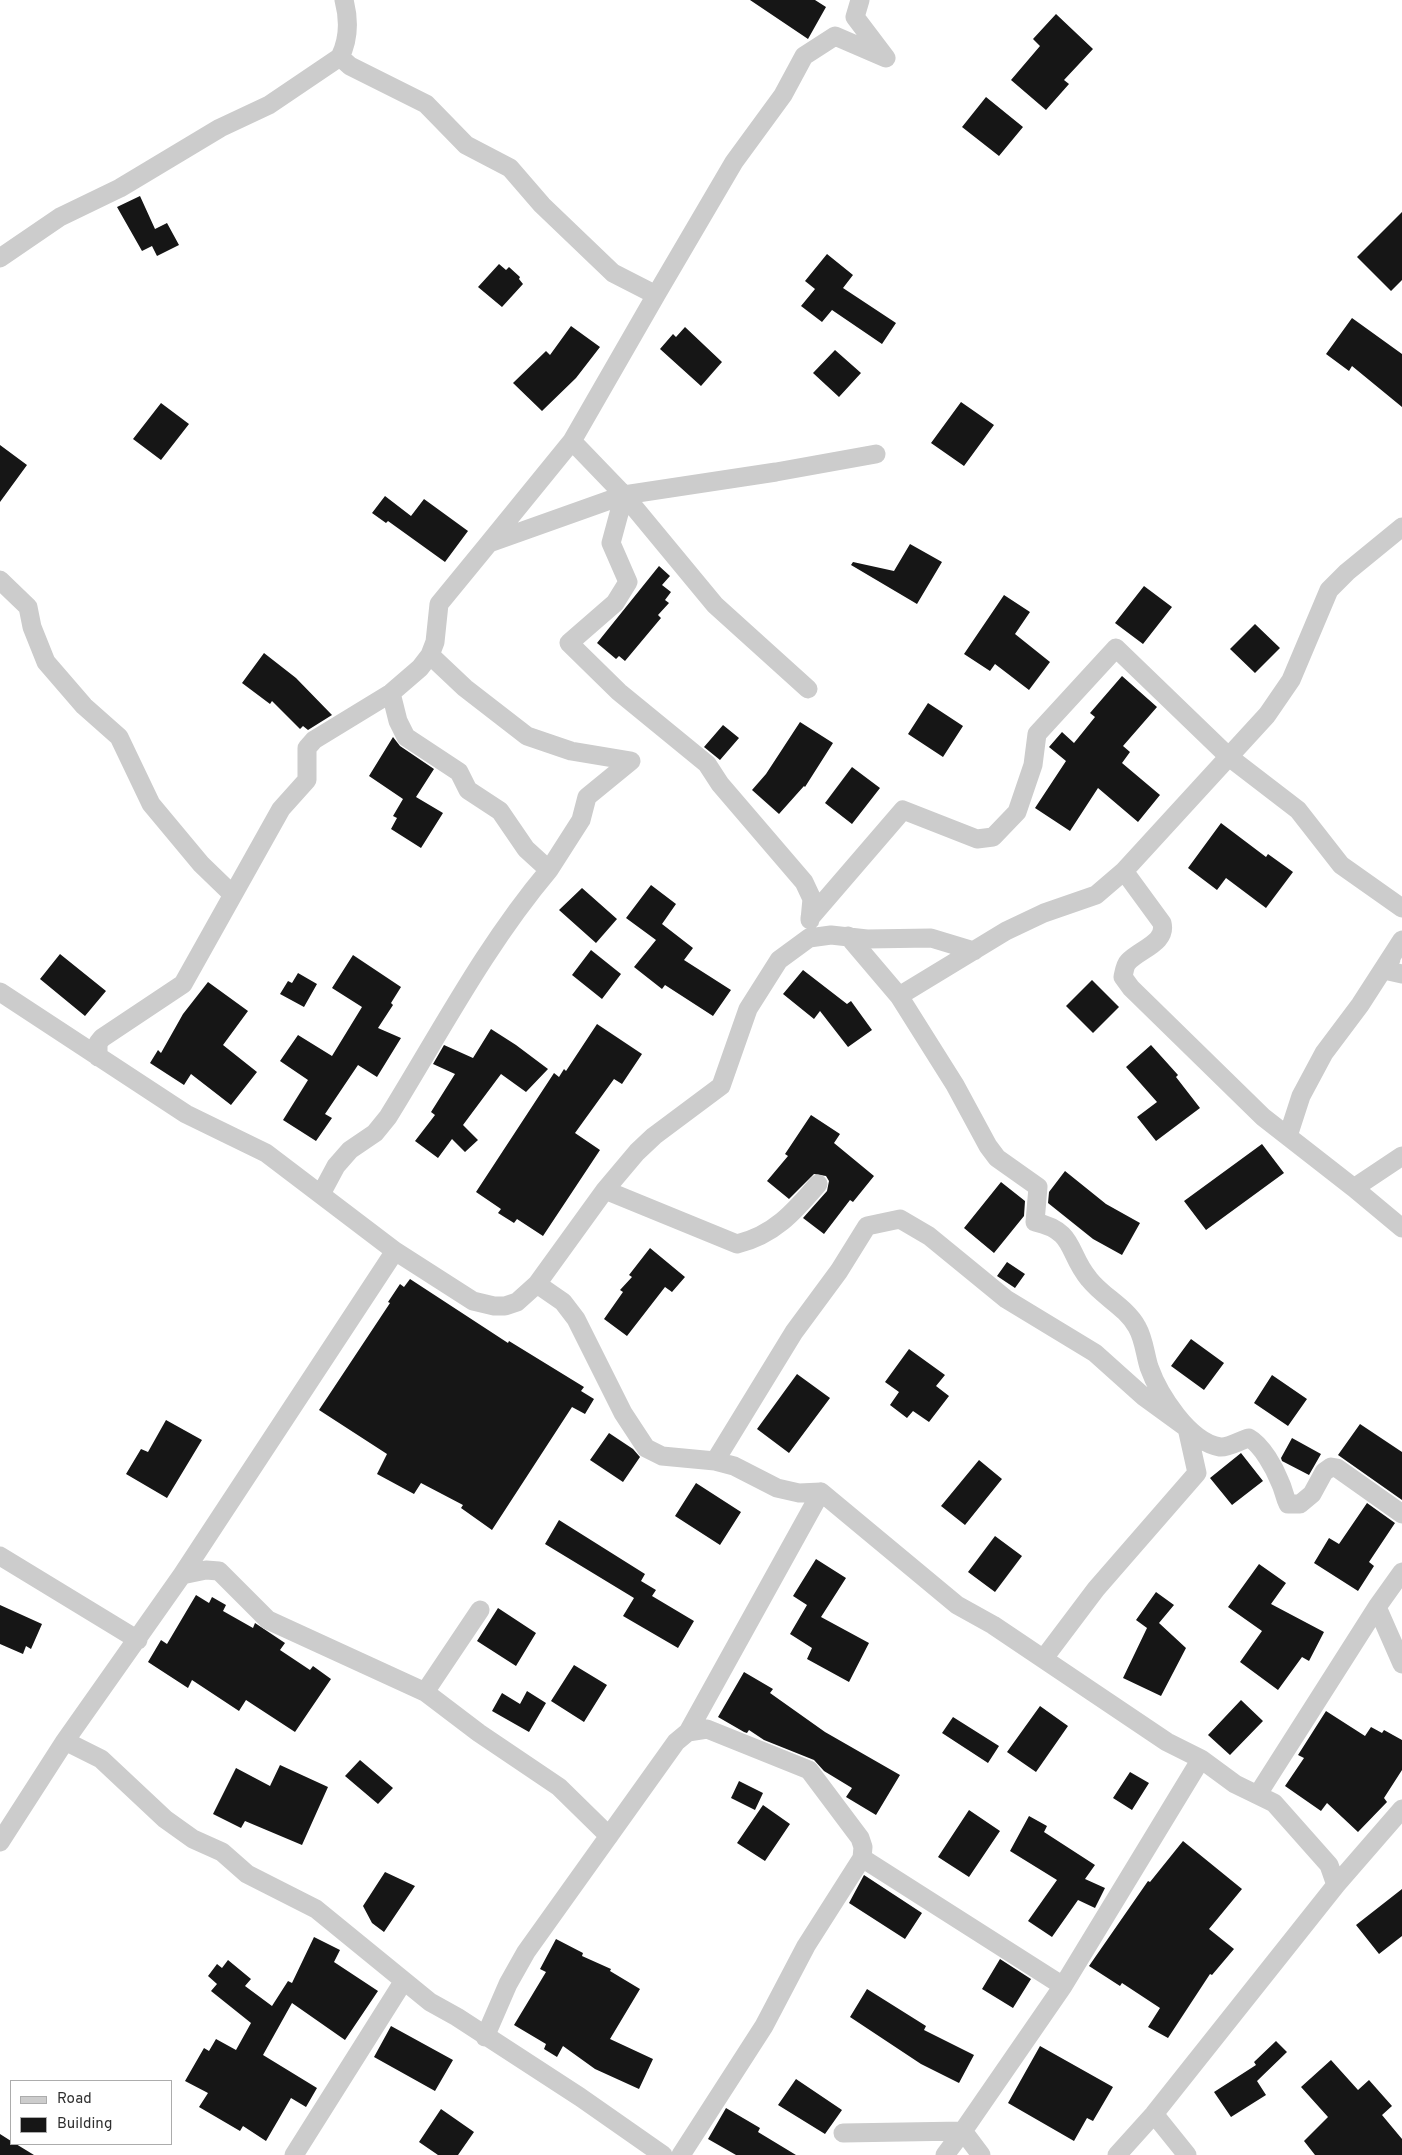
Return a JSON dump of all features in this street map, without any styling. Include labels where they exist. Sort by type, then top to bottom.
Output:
[{"type":"street","points":[[0,258],[60,217],[120,188],[220,128],[269,105],[340,57],[347,42],[347,9],[344,0]]},
{"type":"street","points":[[98,1057],[98,1043],[102,1038],[183,984],[232,894],[282,809],[306,780],[307,748],[314,740],[391,692],[420,668],[430,655],[435,642],[439,604],[572,442],[734,162],[783,95],[804,56],[835,36],[886,58],[855,17],[860,0]]},
{"type":"street","points":[[340,57],[350,66],[426,104],[466,145],[510,168],[542,205],[613,273],[656,295]]},
{"type":"street","points":[[572,442],[624,496],[715,605],[808,689]]},
{"type":"street","points":[[489,543],[624,496],[876,454]]},
{"type":"street","points":[[624,496],[611,543],[628,582],[615,603],[569,643],[619,692],[707,764],[720,784],[804,882],[812,899],[809,938]]},
{"type":"street","points":[[899,996],[1006,931],[1044,913],[1096,895],[1124,871],[1267,715],[1292,680],[1329,590],[1347,572],[1402,527]]},
{"type":"street","points":[[0,580],[28,607],[32,627],[46,662],[84,706],[119,737],[151,804],[201,864],[232,894]]},
{"type":"street","points":[[810,918],[903,810],[977,838],[994,837],[1017,812],[1033,765],[1037,734],[1116,648],[1229,757],[1298,810],[1341,865],[1402,908]]},
{"type":"street","points":[[321,1194],[336,1166],[350,1150],[375,1133],[388,1117],[470,976],[532,890],[549,870],[581,820],[587,797],[630,761],[571,751],[527,736],[466,688],[430,655]]},
{"type":"street","points":[[391,692],[398,722],[406,737],[459,772],[468,790],[500,811],[526,849],[549,870]]},
{"type":"street","points":[[1124,871],[1162,922],[1164,929],[1161,936],[1127,963],[1123,977],[1131,988],[1263,1116],[1402,1228]]},
{"type":"street","points":[[0,992],[186,1114],[266,1153],[394,1250],[473,1301],[494,1306],[505,1306],[517,1302],[537,1284],[605,1190],[637,1152],[654,1136],[721,1086],[748,1009],[767,976],[779,960],[809,938],[831,935],[867,939],[931,938],[974,951]]},
{"type":"street","points":[[848,936],[899,996],[955,1085],[988,1146],[997,1158],[1038,1187],[1035,1222],[1057,1229],[1073,1248],[1088,1279],[1132,1318],[1139,1329],[1150,1368],[1164,1399],[1188,1428],[1196,1473],[1096,1590],[1044,1658]]},
{"type":"street","points":[[1288,1136],[1301,1096],[1324,1053],[1360,1004],[1402,941]]},
{"type":"street","points":[[1402,941],[1384,970],[1402,974]]},
{"type":"street","points":[[1354,1188],[1402,1156]]},
{"type":"street","points":[[605,1190],[737,1244],[754,1240],[790,1217],[818,1184]]},
{"type":"street","points":[[715,1462],[794,1332],[839,1271],[867,1226],[900,1219],[929,1236],[1006,1299],[1094,1353],[1143,1396],[1208,1442],[1222,1447],[1249,1438],[1256,1442],[1281,1483],[1282,1494],[1288,1504],[1300,1504],[1312,1494],[1324,1472],[1331,1467],[1337,1468],[1402,1514]]},
{"type":"street","points":[[0,1842],[66,1741],[182,1575],[394,1250]]},
{"type":"street","points":[[537,1284],[563,1302],[576,1319],[623,1413],[646,1448],[662,1456],[734,1466],[777,1488],[799,1493],[821,1492],[957,1605],[993,1625],[1168,1742],[1201,1759],[1235,1784],[1274,1803],[1329,1865],[1336,1885]]},
{"type":"street","points":[[485,2037],[508,1984],[526,1952],[676,1742],[688,1732],[821,1492]]},
{"type":"street","points":[[0,1556],[138,1640]]},
{"type":"street","points":[[182,1575],[206,1570],[219,1571],[268,1620],[347,1654],[425,1692],[479,1733],[559,1787],[609,1836]]},
{"type":"street","points":[[1258,1794],[1377,1606],[1402,1572]]},
{"type":"street","points":[[1377,1606],[1402,1664]]},
{"type":"street","points":[[425,1692],[480,1610]]},
{"type":"street","points":[[681,2155],[764,2026],[806,1946],[862,1858],[863,1847],[860,1838],[809,1770],[707,1728],[688,1732]]},
{"type":"street","points":[[66,1741],[101,1759],[165,1819],[193,1839],[222,1852],[247,1874],[316,1909],[357,1940],[403,1982],[430,2002],[457,2017],[485,2037],[580,2096],[663,2155]]},
{"type":"street","points":[[944,2155],[963,2131],[1063,1986],[1201,1759]]},
{"type":"street","points":[[1116,2155],[1154,2114],[1336,1885],[1402,1809]]},
{"type":"street","points":[[862,1858],[1063,1986]]},
{"type":"street","points":[[294,2155],[403,1982]]},
{"type":"street","points":[[1154,2114],[1187,2155]]},
{"type":"street","points":[[843,2133],[963,2131]]},
{"type":"street","points":[[963,2131],[981,2155]]},
{"type":"building","points":[[750,0],[815,0],[826,7],[808,39]]},
{"type":"building","points":[[1056,14],[1093,49],[1064,80],[1069,84],[1046,110],[1011,80],[1040,46],[1033,39]]},
{"type":"building","points":[[986,97],[1023,127],[999,156],[962,127]]},
{"type":"building","points":[[140,196],[155,229],[167,223],[179,245],[157,256],[152,246],[142,251],[117,207]]},
{"type":"building","points":[[1402,212],[1402,280],[1391,291],[1357,257]]},
{"type":"building","points":[[827,254],[853,275],[843,288],[896,323],[882,344],[832,310],[822,322],[801,306],[815,289],[805,281]]},
{"type":"building","points":[[499,264],[506,270],[509,267],[520,277],[519,279],[523,284],[502,307],[478,287]]},
{"type":"building","points":[[1352,318],[1402,354],[1402,407],[1352,366],[1349,371],[1326,354]]},
{"type":"building","points":[[571,326],[600,347],[576,378],[542,411],[513,383],[546,351],[550,355]]},
{"type":"building","points":[[685,327],[722,362],[701,386],[660,349],[673,334],[676,337]]},
{"type":"building","points":[[835,350],[861,373],[839,397],[813,373]]},
{"type":"building","points":[[961,402],[994,425],[964,466],[931,443]]},
{"type":"building","points":[[161,403],[189,424],[161,460],[133,439]]},
{"type":"building","points":[[0,445],[27,465],[0,502]]},
{"type":"building","points":[[385,496],[411,516],[424,499],[468,531],[445,562],[388,521],[386,523],[372,513]]},
{"type":"building","points":[[910,544],[942,562],[917,604],[851,565],[853,562],[894,571]]},
{"type":"building","points":[[659,566],[670,576],[662,585],[671,592],[665,600],[669,603],[658,615],[661,618],[625,661],[619,656],[616,659],[597,643]]},
{"type":"building","points":[[1144,586],[1172,607],[1143,644],[1115,623]]},
{"type":"building","points":[[1004,595],[1030,612],[1015,634],[1050,662],[1029,690],[995,664],[990,671],[964,654]]},
{"type":"building","points":[[1255,624],[1280,648],[1255,673],[1230,649]]},
{"type":"building","points":[[264,653],[296,678],[332,715],[308,730],[303,726],[300,729],[272,701],[270,704],[242,683]]},
{"type":"building","points":[[1122,676],[1157,707],[1123,746],[1130,752],[1122,763],[1160,795],[1138,822],[1098,788],[1070,831],[1035,808],[1066,761],[1049,747],[1062,732],[1074,743],[1095,717],[1090,713]]},
{"type":"building","points":[[928,703],[963,726],[943,757],[908,734]]},
{"type":"building","points":[[800,722],[833,743],[805,787],[779,814],[752,790],[766,774]]},
{"type":"building","points":[[723,725],[739,738],[720,760],[704,747]]},
{"type":"building","points":[[393,737],[400,746],[434,769],[416,797],[443,813],[421,848],[391,829],[397,818],[393,816],[403,799],[369,776]]},
{"type":"building","points":[[852,767],[880,788],[852,824],[825,803]]},
{"type":"building","points":[[1221,823],[1266,857],[1268,854],[1293,872],[1266,908],[1226,878],[1217,890],[1188,868]]},
{"type":"building","points":[[651,885],[676,904],[662,924],[693,948],[684,960],[731,990],[713,1016],[665,985],[662,989],[634,967],[656,940],[626,918]]},
{"type":"building","points":[[582,888],[617,919],[596,943],[559,910]]},
{"type":"building","points":[[591,950],[621,974],[602,999],[572,975]]},
{"type":"building","points":[[60,954],[106,991],[85,1016],[40,979]]},
{"type":"building","points":[[353,955],[401,987],[391,1003],[393,1005],[378,1028],[401,1038],[377,1077],[358,1065],[325,1114],[332,1118],[316,1141],[283,1120],[308,1080],[280,1061],[298,1035],[332,1056],[362,1007],[332,988]]},
{"type":"building","points":[[803,970],[847,1004],[851,1001],[872,1030],[848,1047],[820,1011],[814,1019],[783,994]]},
{"type":"building","points":[[298,973],[317,984],[304,1007],[280,994],[288,981],[292,983]]},
{"type":"building","points":[[1092,980],[1119,1007],[1093,1033],[1066,1006]]},
{"type":"building","points":[[208,982],[248,1011],[223,1045],[257,1072],[231,1105],[191,1074],[184,1085],[150,1063],[158,1050],[161,1053],[183,1014]]},
{"type":"building","points":[[597,1024],[642,1054],[622,1084],[614,1079],[575,1133],[600,1150],[543,1236],[517,1219],[514,1223],[498,1213],[501,1209],[476,1192],[554,1073],[559,1077],[564,1069],[566,1071]]},
{"type":"building","points":[[491,1029],[548,1069],[526,1092],[501,1074],[463,1125],[478,1140],[465,1152],[452,1139],[438,1158],[415,1141],[435,1115],[431,1112],[455,1074],[433,1064],[444,1045],[473,1058]]},
{"type":"building","points":[[1151,1045],[1178,1075],[1176,1077],[1200,1108],[1156,1141],[1137,1117],[1157,1102],[1126,1067]]},
{"type":"building","points":[[811,1115],[840,1134],[834,1143],[874,1176],[853,1202],[850,1200],[824,1234],[803,1218],[827,1191],[829,1181],[826,1176],[814,1174],[789,1199],[767,1181],[788,1156],[785,1154]]},
{"type":"building","points":[[1262,1144],[1284,1173],[1206,1230],[1184,1201]]},
{"type":"building","points":[[1065,1171],[1106,1204],[1140,1223],[1122,1255],[1093,1239],[1048,1203],[1049,1192]]},
{"type":"building","points":[[1001,1182],[1025,1201],[1024,1216],[994,1253],[964,1228]]},
{"type":"building","points":[[650,1248],[685,1277],[672,1292],[665,1287],[627,1336],[604,1319],[623,1292],[620,1290],[632,1277],[629,1275]]},
{"type":"building","points":[[1007,1262],[1025,1274],[1015,1288],[997,1276]]},
{"type":"building","points":[[410,1279],[508,1343],[509,1341],[584,1387],[581,1391],[594,1399],[585,1414],[572,1407],[492,1530],[461,1508],[463,1505],[421,1483],[414,1494],[377,1474],[387,1454],[319,1410],[390,1303],[388,1302],[400,1284],[404,1287]]},
{"type":"building","points":[[1191,1339],[1224,1363],[1204,1390],[1171,1366]]},
{"type":"building","points":[[909,1349],[945,1375],[936,1386],[949,1396],[929,1422],[913,1411],[907,1418],[890,1405],[899,1392],[885,1382]]},
{"type":"building","points":[[797,1374],[830,1398],[789,1453],[757,1429]]},
{"type":"building","points":[[1272,1375],[1307,1399],[1288,1426],[1254,1403]]},
{"type":"building","points":[[166,1420],[202,1440],[167,1498],[126,1474],[141,1449],[148,1452]]},
{"type":"building","points":[[1360,1424],[1402,1452],[1402,1500],[1338,1455]]},
{"type":"building","points":[[609,1433],[633,1449],[640,1457],[623,1482],[590,1460]]},
{"type":"building","points":[[1292,1438],[1321,1454],[1309,1475],[1282,1461],[1281,1458]]},
{"type":"building","points":[[1241,1453],[1263,1481],[1232,1505],[1210,1478]]},
{"type":"building","points":[[979,1460],[1002,1479],[965,1525],[941,1506]]},
{"type":"building","points":[[696,1483],[741,1512],[720,1545],[675,1516]]},
{"type":"building","points":[[1367,1503],[1395,1523],[1369,1562],[1374,1566],[1358,1591],[1314,1563],[1329,1538],[1339,1544]]},
{"type":"building","points":[[559,1520],[645,1574],[641,1581],[656,1590],[652,1596],[694,1621],[678,1648],[623,1616],[634,1598],[545,1544]]},
{"type":"building","points":[[995,1536],[1022,1556],[995,1592],[968,1572]]},
{"type":"building","points":[[816,1559],[846,1578],[821,1617],[869,1643],[849,1682],[807,1659],[812,1648],[790,1634],[807,1605],[793,1596]]},
{"type":"building","points":[[1259,1564],[1286,1583],[1271,1604],[1324,1632],[1309,1661],[1302,1657],[1278,1690],[1240,1662],[1262,1631],[1228,1607]]},
{"type":"building","points":[[1156,1592],[1174,1605],[1159,1623],[1186,1648],[1161,1696],[1123,1678],[1147,1628],[1136,1620]]},
{"type":"building","points":[[196,1595],[209,1603],[212,1597],[226,1605],[223,1611],[253,1628],[255,1623],[285,1643],[280,1650],[310,1670],[313,1666],[331,1679],[295,1732],[246,1700],[239,1711],[192,1680],[188,1688],[148,1662],[161,1640],[167,1644]]},
{"type":"building","points":[[0,1605],[42,1624],[31,1649],[26,1646],[23,1654],[0,1644]]},
{"type":"building","points":[[498,1608],[536,1633],[516,1666],[477,1641]]},
{"type":"building","points":[[574,1665],[607,1685],[584,1722],[551,1701]]},
{"type":"building","points":[[744,1672],[773,1689],[770,1693],[825,1732],[900,1775],[876,1815],[846,1797],[852,1788],[824,1771],[814,1760],[764,1740],[749,1730],[747,1733],[744,1732],[718,1717]]},
{"type":"building","points":[[527,1691],[546,1703],[529,1732],[492,1711],[502,1693],[520,1704]]},
{"type":"building","points":[[1241,1700],[1263,1721],[1230,1755],[1208,1735]]},
{"type":"building","points":[[1040,1706],[1068,1726],[1036,1772],[1007,1752]]},
{"type":"building","points":[[1326,1711],[1365,1736],[1371,1727],[1382,1733],[1384,1730],[1402,1740],[1402,1770],[1384,1798],[1387,1802],[1358,1832],[1327,1803],[1321,1811],[1285,1786],[1304,1758],[1298,1755]]},
{"type":"building","points":[[953,1717],[999,1746],[988,1763],[942,1733]]},
{"type":"building","points":[[360,1760],[393,1788],[378,1804],[345,1776]]},
{"type":"building","points":[[280,1765],[328,1787],[302,1845],[245,1821],[241,1828],[213,1814],[236,1768],[270,1786]]},
{"type":"building","points":[[1130,1772],[1149,1783],[1132,1810],[1113,1798]]},
{"type":"building","points":[[739,1781],[763,1793],[755,1810],[731,1798]]},
{"type":"building","points":[[763,1805],[790,1824],[765,1861],[737,1843]]},
{"type":"building","points":[[969,1810],[1000,1831],[969,1877],[938,1857]]},
{"type":"building","points":[[1029,1816],[1047,1826],[1044,1832],[1095,1865],[1085,1879],[1105,1888],[1095,1908],[1078,1900],[1052,1937],[1028,1921],[1057,1880],[1010,1851]]},
{"type":"building","points":[[1183,1841],[1242,1889],[1209,1929],[1234,1949],[1212,1975],[1210,1974],[1168,2038],[1148,2027],[1160,2008],[1122,1983],[1120,1986],[1089,1966],[1148,1881],[1150,1882]]},
{"type":"building","points":[[385,1872],[415,1886],[384,1932],[372,1923],[363,1906]]},
{"type":"building","points":[[864,1875],[922,1913],[905,1939],[849,1903]]},
{"type":"building","points":[[1402,1889],[1402,1936],[1379,1954],[1356,1925]]},
{"type":"building","points":[[314,1937],[340,1950],[334,1962],[378,1991],[345,2040],[292,2003],[263,2055],[317,2088],[306,2107],[291,2098],[266,2141],[243,2126],[240,2131],[199,2107],[208,2093],[185,2081],[204,2048],[209,2051],[216,2039],[236,2050],[251,2023],[211,1991],[217,1984],[208,1976],[217,1964],[222,1968],[228,1960],[251,1979],[245,1986],[272,2006],[288,1981],[292,1983]]},
{"type":"building","points":[[556,1939],[583,1953],[582,1956],[611,1969],[610,1971],[640,1989],[610,2039],[653,2059],[639,2089],[595,2069],[563,2046],[557,2057],[544,2049],[546,2044],[514,2025],[546,1972],[540,1969]]},
{"type":"building","points":[[1000,1959],[1031,1979],[1013,2008],[982,1989]]},
{"type":"building","points":[[867,1989],[926,2026],[924,2030],[974,2055],[959,2083],[921,2064],[850,2017]]},
{"type":"building","points":[[391,2026],[453,2060],[435,2091],[374,2057]]},
{"type":"building","points":[[1276,2041],[1287,2052],[1257,2081],[1266,2095],[1231,2117],[1214,2092],[1256,2065],[1254,2062]]},
{"type":"building","points":[[1040,2046],[1113,2087],[1093,2121],[1087,2118],[1074,2141],[1008,2103]]},
{"type":"building","points":[[1331,2060],[1358,2090],[1369,2080],[1392,2106],[1382,2115],[1402,2139],[1402,2155],[1315,2155],[1304,2141],[1328,2117],[1301,2087]]},
{"type":"building","points":[[796,2079],[842,2110],[825,2134],[778,2105]]},
{"type":"building","points":[[726,2108],[760,2128],[758,2132],[796,2155],[736,2155],[708,2139]]},
{"type":"building","points":[[441,2109],[474,2132],[458,2155],[438,2155],[419,2142]]},
{"type":"building","points":[[0,2134],[10,2140],[10,2145],[18,2145],[34,2155],[0,2155]]}]
